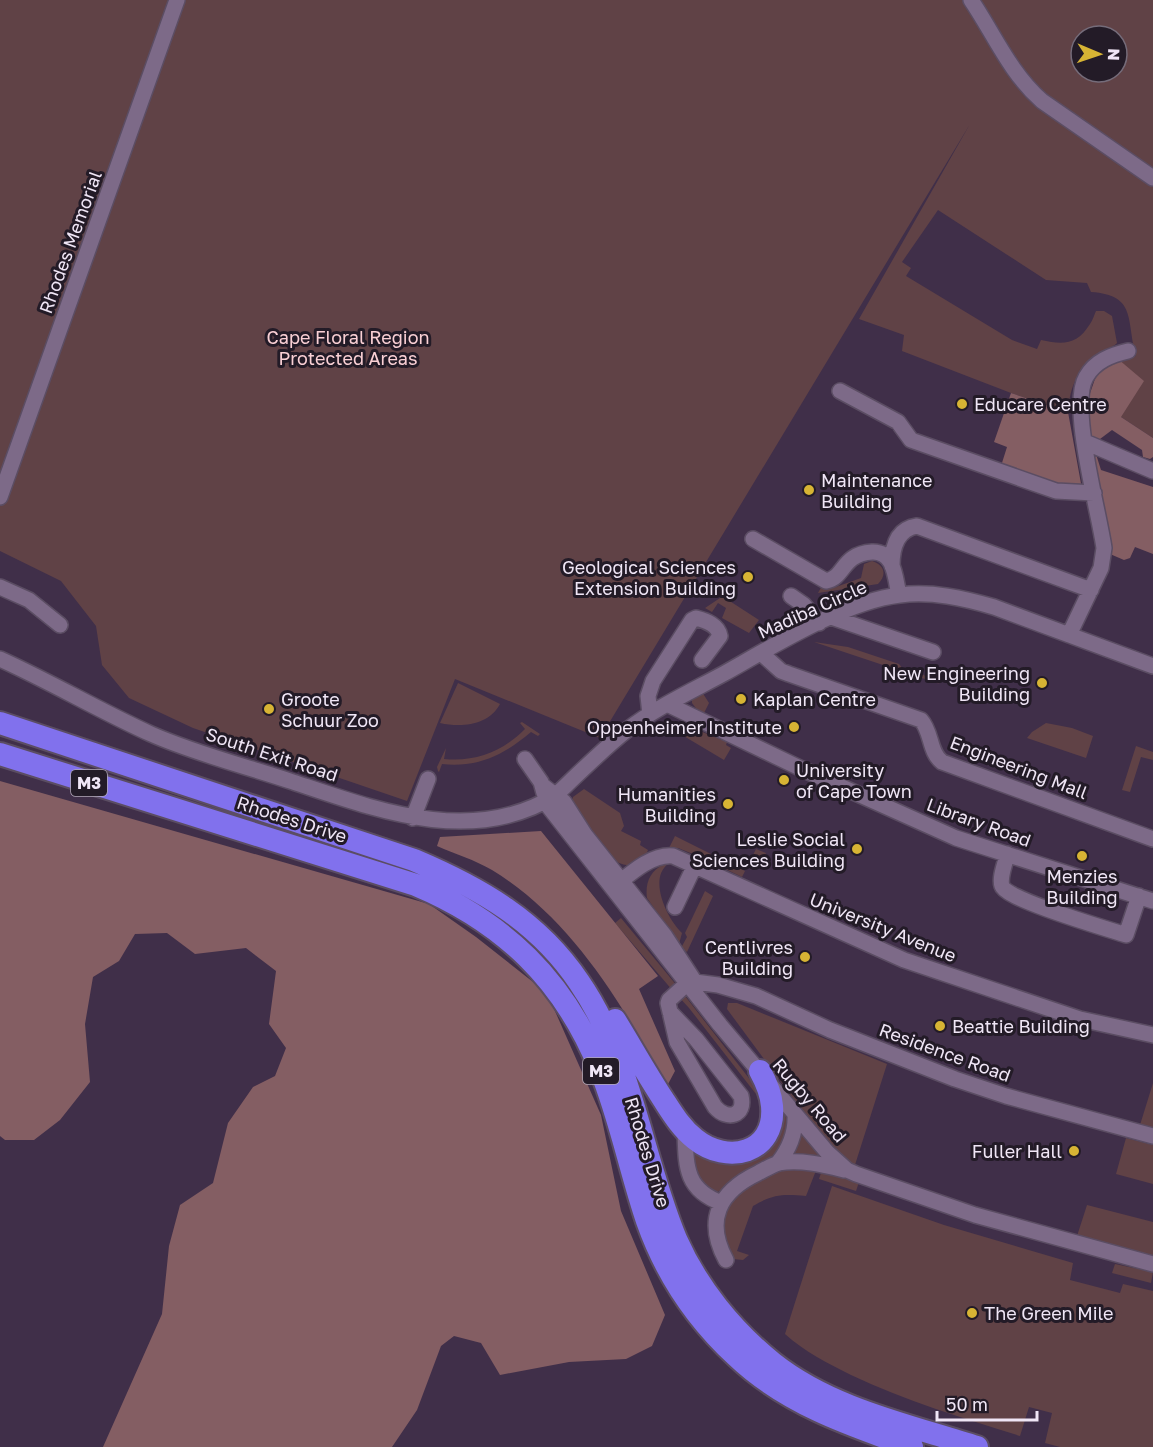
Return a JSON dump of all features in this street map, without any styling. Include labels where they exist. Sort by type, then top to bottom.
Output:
[{"type":"highway","points":[[0,713],[65,744]]},
{"type":"highway","name":"M3","points":[[0,723],[65,744]]},
{"type":"highway","name":"Rhodes Drive","points":[[65,744],[414,860],[449,875],[498,901],[536,932],[578,981],[611,1039],[662,1201],[677,1241],[703,1288],[747,1340],[774,1364],[811,1388],[838,1401],[977,1447]]},
{"type":"highway","name":"Rhodes Drive","points":[[0,754],[416,885],[462,907],[489,925],[511,942],[554,986],[589,1042],[614,1110],[648,1222],[676,1283],[696,1312],[736,1357],[778,1390],[807,1407],[912,1447]]},
{"type":"highway","points":[[414,860],[455,865],[480,878],[518,901],[562,941],[587,974],[642,1066],[685,1131],[708,1147],[722,1152],[745,1152],[757,1145],[767,1132],[772,1115],[771,1095],[760,1071]]},
{"type":"street","name":"Rhodes Memorial","points":[[0,497],[177,0]]},
{"type":"street","points":[[971,0],[1018,76],[1041,101],[1153,178]]},
{"type":"street","points":[[1069,634],[1101,568],[1104,548],[1085,442],[1080,395],[1091,370],[1104,359],[1128,351]]},
{"type":"street","points":[[840,391],[898,422],[911,440],[1056,491],[1094,493]]},
{"type":"street","points":[[1085,442],[1153,471]]},
{"type":"street","points":[[892,566],[893,549],[901,532],[909,527],[917,526],[1091,590]]},
{"type":"street","points":[[753,539],[826,581],[834,578],[850,560],[859,554],[880,552],[888,558],[892,566],[899,595]]},
{"type":"street","points":[[0,587],[29,600],[60,626]]},
{"type":"street","name":"Madiba Circle","points":[[551,798],[616,739],[667,704],[825,620],[861,604],[899,595],[924,594],[971,600],[1153,666]]},
{"type":"street","points":[[791,596],[825,620],[933,652]]},
{"type":"street","points":[[650,714],[648,696],[653,681],[692,620],[696,618],[717,628],[720,636],[702,660]]},
{"type":"street","name":"Engineering Mall","points":[[761,653],[781,671],[921,720],[942,762],[1153,839]]},
{"type":"street","name":"South Exit Road","points":[[0,659],[161,738],[390,813],[440,821],[481,820],[507,815],[551,798]]},
{"type":"street","name":"Library Road","points":[[667,704],[802,769],[956,838],[1146,899]]},
{"type":"street","points":[[525,759],[551,798]]},
{"type":"street","points":[[413,818],[428,778]]},
{"type":"street","name":"Rugby Road","points":[[551,798],[690,981],[720,1025],[827,1152],[847,1170],[975,1215],[1153,1264]]},
{"type":"street","points":[[1007,854],[1001,881],[1006,892],[1025,901],[1126,935],[1146,899]]},
{"type":"street","name":"University Avenue","points":[[617,885],[651,860],[662,856],[673,856],[904,960],[1069,1016],[1153,1035]]},
{"type":"street","points":[[675,907],[695,865]]},
{"type":"street","points":[[670,1012],[690,1032],[741,1096],[743,1103],[739,1112],[735,1114],[724,1114],[715,1107],[677,1042],[670,1012],[669,1000],[690,981],[729,988]]},
{"type":"street","points":[[720,1025],[716,1013],[716,1002],[721,992],[729,988]]},
{"type":"street","name":"Residence Road","points":[[729,988],[756,996],[830,1029],[955,1079],[1006,1096],[1153,1136]]},
{"type":"street","points":[[778,1163],[790,1144],[795,1126],[795,1114]]},
{"type":"street","points":[[685,1131],[687,1165],[693,1184],[706,1197],[722,1203]]},
{"type":"street","points":[[726,1260],[716,1236],[717,1214],[722,1203],[740,1183],[778,1163],[813,1164],[847,1170]]},
{"type":"green space","name":"Cape Floral Region Protected Areas","points":[[0,0],[1153,0],[1153,438],[1121,417],[1118,359],[1136,356],[1127,312],[1123,304],[1106,294],[1091,292],[1087,283],[1046,280],[938,210],[902,262],[911,268],[906,276],[1012,340],[1037,349],[1041,340],[1063,343],[1075,340],[1085,331],[1096,311],[1104,311],[1112,316],[1117,343],[1093,358],[1081,371],[1073,386],[1068,412],[1011,393],[902,351],[904,335],[859,319],[970,124],[600,738],[455,679],[407,801],[193,728],[129,698],[102,665],[96,626],[61,581],[0,551]]},
{"type":"green space","points":[[872,561],[880,565],[883,571],[883,577],[878,584],[818,593],[823,584],[833,588],[861,578],[864,564]]},
{"type":"green space","points":[[720,598],[725,598],[759,620],[749,633],[722,618],[726,608],[718,603],[712,612],[705,608]]},
{"type":"green space","points":[[814,642],[848,647],[899,664],[903,669],[911,668],[940,684]]},
{"type":"green space","points":[[458,683],[500,704],[489,717],[482,721],[466,725],[440,723]]},
{"type":"green space","points":[[702,692],[709,703],[704,713],[698,711],[692,703],[692,699]]},
{"type":"green space","points":[[522,722],[540,734],[538,736],[531,732],[511,747],[490,758],[467,764],[442,764],[438,771],[437,767],[446,748],[444,759],[467,759],[488,754],[507,744],[525,729],[520,723]]},
{"type":"green space","points":[[678,722],[727,742],[726,745],[731,748],[724,760],[677,732],[675,734],[664,729],[667,726],[677,726]]},
{"type":"green space","points":[[1046,723],[1072,728],[1093,736],[1086,758],[1027,738]]},
{"type":"green space","points":[[1136,746],[1153,752],[1153,760],[1141,757],[1130,792],[1122,790]]},
{"type":"green space","points":[[584,789],[620,813],[624,826],[621,831],[641,841],[640,845],[648,850],[644,859],[630,865],[621,864],[604,851],[572,801],[573,797]]},
{"type":"green space","points":[[675,836],[711,854],[708,860],[678,848],[669,848]]},
{"type":"green space","points":[[756,849],[766,853],[761,865],[750,861]]},
{"type":"green space","points":[[720,858],[745,871],[742,877],[717,865]]},
{"type":"green space","points":[[664,864],[668,864],[662,871],[660,889],[666,909],[682,933],[679,944],[647,898],[649,878]]},
{"type":"green space","points":[[705,891],[713,896],[687,952],[681,948],[687,937],[685,933]]},
{"type":"green space","points":[[621,918],[678,987],[673,991],[615,923]]},
{"type":"green space","points":[[682,992],[762,1095],[762,1105],[756,1094],[678,996]]},
{"type":"green space","points":[[728,1003],[737,1003],[887,1064],[854,1168],[832,1151],[727,1009]]},
{"type":"green space","points":[[1153,1083],[1153,1129],[1140,1125]]},
{"type":"green space","points":[[778,1107],[787,1114],[788,1123],[784,1141],[775,1154],[748,1169],[715,1193],[694,1180],[693,1149],[735,1158]]},
{"type":"green space","points":[[799,1125],[821,1154],[819,1158],[790,1158]]},
{"type":"green space","points":[[1126,1138],[1153,1145],[1153,1184],[1116,1174]]},
{"type":"green space","points":[[782,1168],[817,1168],[806,1196],[778,1196],[753,1206],[737,1251],[749,1255],[743,1260],[733,1259],[724,1238],[724,1219],[727,1210],[739,1193],[752,1182]]},
{"type":"green space","points":[[822,1170],[859,1182],[856,1191],[819,1179]]},
{"type":"green space","name":"The Green Mile","points":[[832,1186],[944,1225],[1073,1263],[1070,1280],[1120,1293],[1123,1284],[1153,1291],[1153,1447],[1060,1447],[1045,1443],[1052,1413],[1029,1407],[1020,1436],[935,1409],[851,1375],[808,1352],[785,1334]]},
{"type":"green space","points":[[1087,1205],[1153,1222],[1153,1256],[1077,1236]]},
{"type":"green space","points":[[1115,1264],[1153,1272],[1151,1283],[1112,1273]]},
{"type":"shaded area","points":[[1118,359],[1144,381],[1121,417],[1153,438],[1153,457],[1150,459],[1143,457],[1142,450],[1112,430],[1096,442],[1095,451],[1101,470],[1153,487],[1153,554],[1135,547],[1130,558],[1124,560],[1110,554],[1090,448],[1087,402],[1096,376],[1106,364]]},
{"type":"shaded area","points":[[1011,393],[1068,412],[1082,489],[1077,490],[1001,466],[1007,447],[994,442]]},
{"type":"shaded area","points":[[0,781],[429,904],[476,937],[547,993],[601,1115],[621,1211],[665,1315],[652,1346],[626,1359],[569,1362],[500,1375],[481,1343],[454,1336],[441,1346],[417,1410],[392,1447],[103,1447],[162,1314],[169,1246],[180,1205],[213,1183],[228,1123],[253,1087],[275,1076],[286,1048],[269,1024],[276,971],[246,948],[195,954],[167,933],[135,934],[119,961],[93,977],[85,1024],[90,1082],[60,1120],[34,1140],[5,1140],[0,1136]]},
{"type":"shaded area","points":[[541,831],[658,976],[639,989],[675,1071],[667,1086],[632,1025],[593,966],[547,913],[521,890],[492,870],[437,846],[440,837]]},
{"type":"place","name":"Educare Centre","points":[[962,404]]},
{"type":"place","name":"Maintenance Building","points":[[809,490]]},
{"type":"place","name":"Geological Sciences Extension Building","points":[[748,577]]},
{"type":"place","name":"New Engineering Building","points":[[1042,683]]},
{"type":"place","name":"Kaplan Centre","points":[[741,699]]},
{"type":"place","name":"Groote Schuur Zoo","points":[[269,709]]},
{"type":"place","name":"Oppenheimer Institute","points":[[794,727]]},
{"type":"place","name":"University of Cape Town","points":[[784,780]]},
{"type":"place","name":"Humanities Building","points":[[728,804]]},
{"type":"place","name":"Leslie Social Sciences Building","points":[[857,849]]},
{"type":"place","name":"Menzies Building","points":[[1082,856]]},
{"type":"place","name":"Centlivres Building","points":[[805,957]]},
{"type":"place","name":"Beattie Building","points":[[940,1026]]},
{"type":"place","name":"Fuller Hall","points":[[1074,1151]]},
{"type":"place","name":"The Green Mile","points":[[972,1313]]}]
